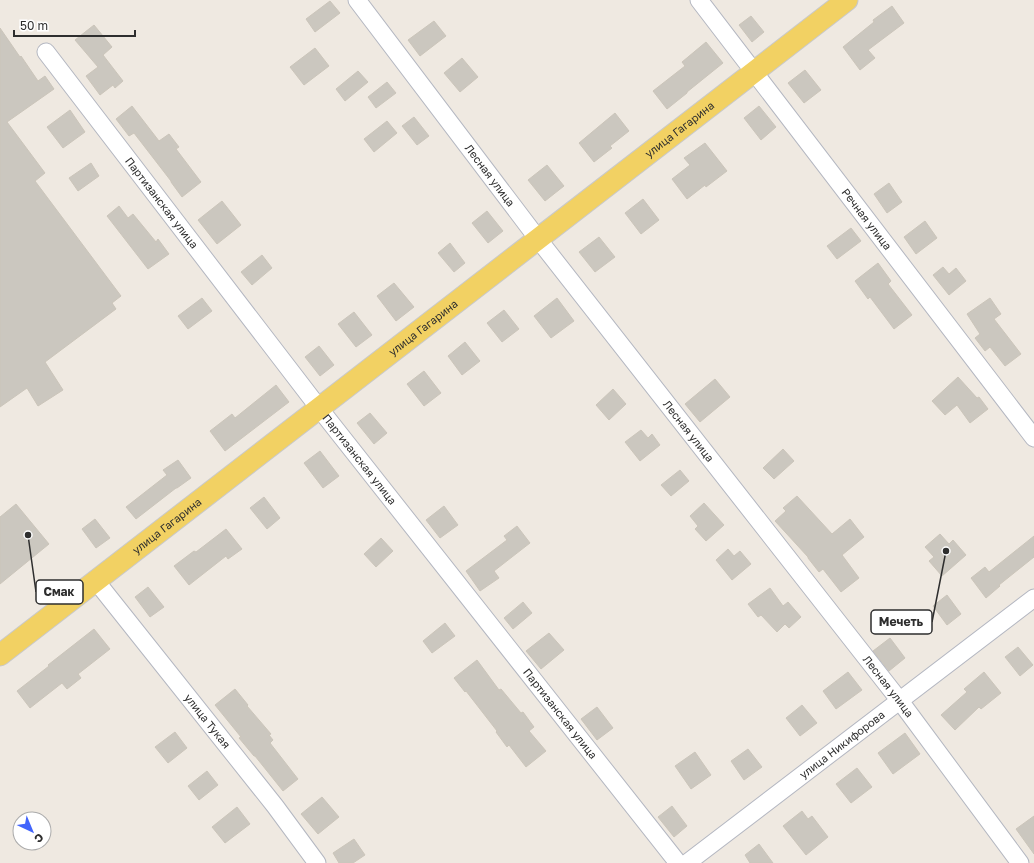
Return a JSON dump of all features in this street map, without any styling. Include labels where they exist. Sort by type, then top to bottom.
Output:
[{"type":"main road","name":"улица Гагарина","points":[[0,655],[847,0]]},
{"type":"street","name":"Лесная улица","points":[[357,0],[538,239],[900,701],[1020,863]]},
{"type":"street","name":"Речная улица","points":[[699,0],[1034,438]]},
{"type":"street","name":"Партизанская улица","points":[[46,52],[319,408],[678,863]]},
{"type":"street","name":"улица Тукая","points":[[96,581],[274,806],[317,863]]},
{"type":"street","name":"улица Никифорова","points":[[687,863],[1034,598]]},
{"type":"building","points":[[330,1],[340,13],[315,32],[306,19]]},
{"type":"building","points":[[892,6],[904,23],[868,50],[875,58],[860,70],[843,47],[874,22],[873,20]]},
{"type":"building","points":[[751,16],[764,32],[752,42],[739,25]]},
{"type":"building","points":[[434,21],[446,36],[420,56],[408,40]]},
{"type":"building","points":[[94,25],[112,47],[103,55],[123,81],[115,88],[113,85],[100,95],[86,76],[98,67],[75,40]]},
{"type":"building","points":[[0,28],[38,81],[45,76],[54,89],[7,122],[45,173],[35,181],[121,296],[112,303],[116,309],[45,362],[63,390],[38,406],[27,388],[0,407]]},
{"type":"building","points":[[706,42],[723,63],[667,109],[653,91],[685,66],[682,62]]},
{"type":"building","points":[[315,48],[329,66],[304,85],[290,67]]},
{"type":"building","points":[[462,58],[478,77],[460,92],[444,73]]},
{"type":"building","points":[[805,70],[821,90],[804,103],[788,83]]},
{"type":"building","points":[[358,71],[368,82],[345,101],[336,89]]},
{"type":"building","points":[[387,82],[396,93],[376,108],[368,97]]},
{"type":"building","points":[[132,106],[159,141],[169,134],[179,147],[176,149],[201,182],[182,197],[134,133],[129,136],[116,119]]},
{"type":"building","points":[[759,106],[776,127],[761,140],[744,118]]},
{"type":"building","points":[[70,110],[85,132],[63,148],[47,127]]},
{"type":"building","points":[[615,113],[629,131],[610,146],[612,148],[594,162],[579,143]]},
{"type":"building","points":[[414,117],[429,136],[417,145],[402,126]]},
{"type":"building","points":[[387,121],[397,133],[374,152],[364,139]]},
{"type":"building","points":[[705,143],[727,171],[687,199],[672,179],[690,165],[684,158]]},
{"type":"building","points":[[91,163],[99,176],[78,191],[69,178]]},
{"type":"building","points":[[547,165],[564,186],[545,201],[528,180]]},
{"type":"building","points":[[889,183],[902,202],[887,213],[874,194]]},
{"type":"building","points":[[643,199],[659,220],[641,234],[625,213]]},
{"type":"building","points":[[222,201],[241,225],[217,244],[198,220]]},
{"type":"building","points":[[119,206],[128,218],[133,214],[156,242],[158,239],[169,254],[148,269],[107,216]]},
{"type":"building","points":[[487,211],[503,231],[488,243],[472,223]]},
{"type":"building","points":[[925,221],[937,238],[916,254],[904,237]]},
{"type":"building","points":[[851,228],[861,241],[837,259],[827,246]]},
{"type":"building","points":[[599,237],[615,257],[595,272],[579,252]]},
{"type":"building","points":[[450,243],[465,263],[454,272],[438,253]]},
{"type":"building","points":[[262,255],[272,268],[252,285],[241,272]]},
{"type":"building","points":[[878,263],[891,281],[888,284],[912,315],[894,329],[870,297],[868,299],[855,281]]},
{"type":"building","points":[[943,267],[949,274],[956,268],[966,281],[949,295],[933,275]]},
{"type":"building","points":[[394,283],[414,307],[396,321],[377,296]]},
{"type":"building","points":[[202,298],[212,311],[188,329],[178,316]]},
{"type":"building","points":[[557,298],[574,321],[551,338],[534,316]]},
{"type":"building","points":[[990,298],[1001,314],[994,319],[1021,354],[1005,366],[990,347],[985,351],[975,338],[980,334],[967,314]]},
{"type":"building","points":[[504,310],[519,329],[502,342],[487,323]]},
{"type":"building","points":[[354,312],[372,335],[356,347],[338,324]]},
{"type":"building","points":[[465,342],[480,361],[462,375],[448,356]]},
{"type":"building","points":[[319,346],[334,365],[320,376],[305,357]]},
{"type":"building","points":[[424,371],[441,393],[424,406],[407,384]]},
{"type":"building","points":[[958,377],[977,398],[979,397],[988,409],[970,423],[957,405],[945,415],[932,401]]},
{"type":"building","points":[[715,379],[730,397],[700,422],[685,404]]},
{"type":"building","points":[[276,385],[289,402],[225,451],[210,431],[232,414],[235,418]]},
{"type":"building","points":[[613,389],[626,404],[609,420],[596,405]]},
{"type":"building","points":[[370,413],[387,433],[374,444],[357,423]]},
{"type":"building","points":[[641,430],[648,438],[652,434],[660,445],[640,461],[625,442]]},
{"type":"building","points":[[783,449],[794,461],[774,479],[763,468]]},
{"type":"building","points":[[320,451],[339,476],[323,488],[304,463]]},
{"type":"building","points":[[178,460],[191,478],[136,519],[126,507],[167,475],[163,470]]},
{"type":"building","points":[[680,470],[689,481],[671,496],[661,485]]},
{"type":"building","points":[[797,496],[832,534],[850,519],[864,537],[842,555],[859,578],[841,592],[823,569],[819,572],[808,557],[775,521],[786,511],[783,508]]},
{"type":"building","points":[[264,497],[280,518],[267,529],[250,508]]},
{"type":"building","points":[[704,503],[724,525],[706,541],[695,529],[698,526],[690,516]]},
{"type":"building","points":[[16,504],[49,544],[0,584],[0,517]]},
{"type":"building","points":[[444,506],[458,525],[440,538],[426,520]]},
{"type":"building","points":[[95,519],[110,538],[96,548],[82,529]]},
{"type":"building","points":[[517,526],[530,543],[494,571],[499,578],[480,591],[466,571],[507,540],[504,536]]},
{"type":"building","points":[[226,529],[242,549],[228,559],[226,556],[189,585],[174,566],[194,551],[196,552]]},
{"type":"building","points":[[940,534],[949,544],[953,540],[966,555],[942,576],[929,561],[934,557],[925,547]]},
{"type":"building","points":[[1034,536],[1034,557],[999,585],[1000,586],[986,598],[971,578],[985,567],[989,572]]},
{"type":"building","points":[[381,538],[393,551],[376,567],[364,554]]},
{"type":"building","points":[[728,549],[734,556],[740,551],[751,564],[732,580],[716,560]]},
{"type":"building","points":[[148,587],[164,607],[150,617],[135,597]]},
{"type":"building","points":[[770,588],[783,606],[788,602],[801,617],[789,628],[785,624],[777,632],[761,615],[758,617],[748,604]]},
{"type":"building","points":[[947,595],[961,614],[947,625],[933,606]]},
{"type":"building","points":[[523,602],[532,613],[513,629],[504,618]]},
{"type":"building","points":[[445,623],[455,636],[432,653],[423,641]]},
{"type":"building","points":[[94,629],[110,649],[78,674],[81,678],[67,689],[62,683],[30,708],[17,691]]},
{"type":"building","points":[[549,633],[564,650],[541,669],[526,651]]},
{"type":"building","points":[[890,638],[905,658],[889,671],[873,651]]},
{"type":"building","points":[[1018,647],[1033,665],[1020,676],[1005,657]]},
{"type":"building","points":[[477,660],[499,690],[501,689],[521,713],[523,712],[534,727],[529,731],[546,751],[526,767],[509,745],[507,747],[496,732],[497,731],[454,678]]},
{"type":"building","points":[[848,672],[862,690],[836,709],[823,691]]},
{"type":"building","points":[[984,672],[1001,693],[981,709],[979,707],[955,730],[941,715],[967,692],[964,689]]},
{"type":"building","points":[[235,689],[248,705],[247,706],[271,734],[269,735],[273,740],[270,743],[298,779],[283,791],[239,738],[241,737],[215,705]]},
{"type":"building","points":[[802,705],[817,723],[800,736],[786,718]]},
{"type":"building","points":[[597,707],[613,728],[597,740],[581,719]]},
{"type":"building","points":[[175,732],[187,748],[168,763],[155,747]]},
{"type":"building","points":[[905,733],[920,754],[893,774],[878,753]]},
{"type":"building","points":[[748,749],[762,767],[744,780],[731,761]]},
{"type":"building","points":[[695,752],[711,775],[691,789],[675,766]]},
{"type":"building","points":[[857,768],[872,787],[851,803],[836,784]]},
{"type":"building","points":[[207,771],[218,785],[199,800],[188,786]]},
{"type":"building","points":[[322,797],[339,817],[318,834],[301,814]]},
{"type":"building","points":[[672,806],[687,826],[674,837],[658,817]]},
{"type":"building","points":[[237,807],[250,824],[225,843],[212,827]]},
{"type":"building","points":[[802,811],[808,819],[812,816],[828,837],[806,855],[783,826]]},
{"type":"building","points":[[1034,816],[1034,854],[1016,829]]},
{"type":"building","points":[[354,839],[365,855],[353,863],[339,863],[333,853]]},
{"type":"building","points":[[759,844],[773,863],[750,863],[745,855]]},
{"type":"place","name":"Смак","points":[[28,535]]},
{"type":"place","name":"Мечеть","points":[[946,551]]}]
